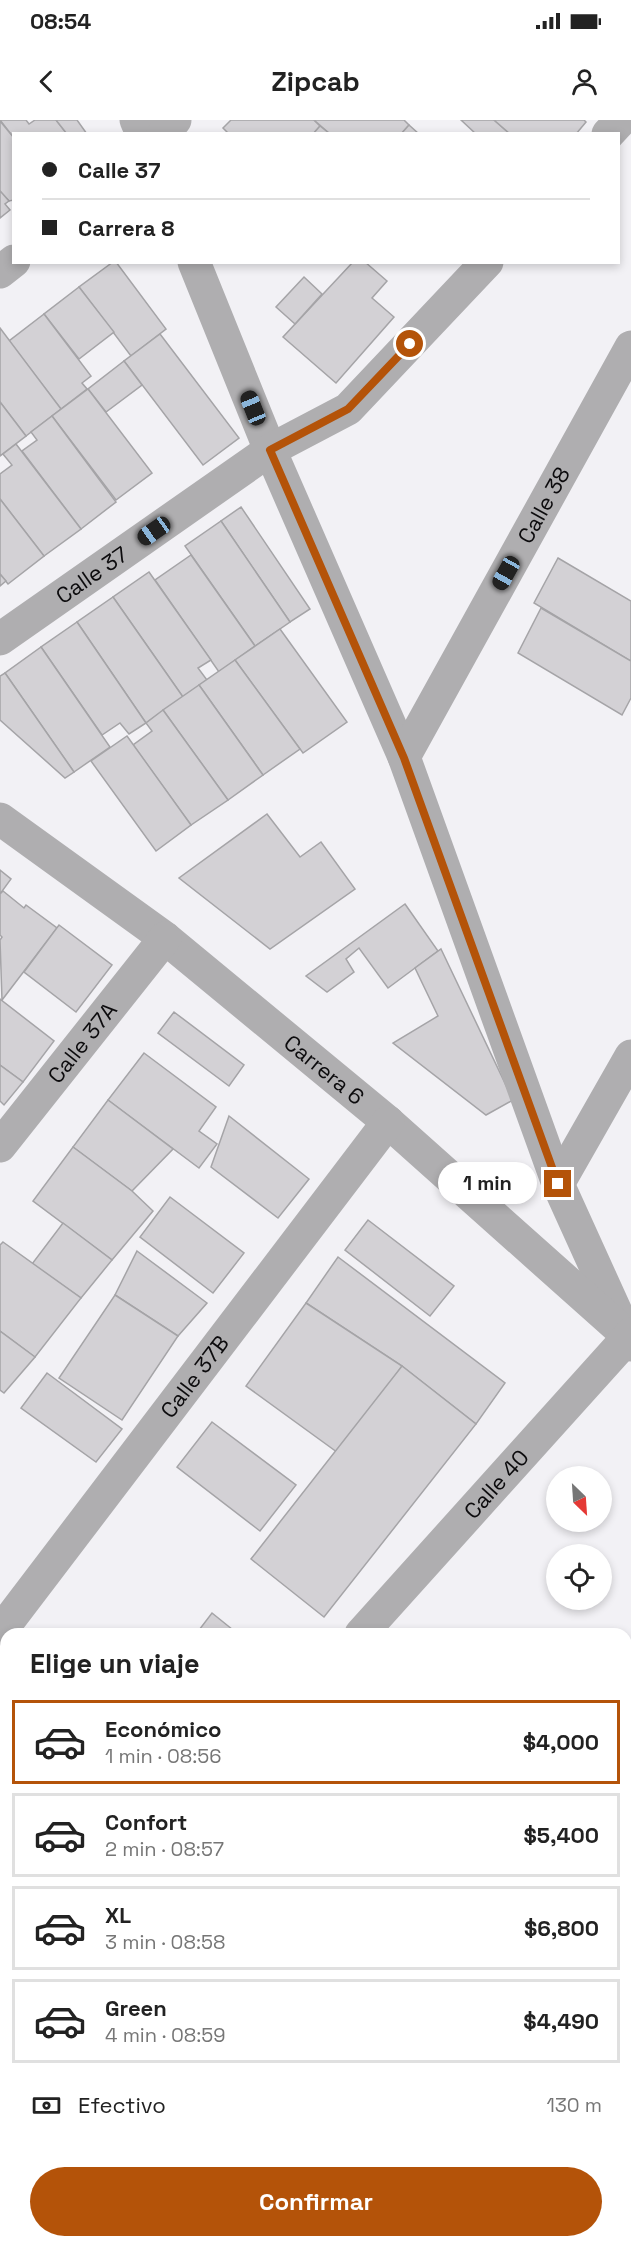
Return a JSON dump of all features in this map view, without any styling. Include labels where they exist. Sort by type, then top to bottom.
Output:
[{"type":"street","points":[[165,132],[175,120]]},
{"type":"street","points":[[610,132],[621,120]]},
{"type":"street","points":[[0,272],[12,263]]},
{"type":"street","points":[[195,264],[270,450],[404,758],[558,1184],[630,1339]]},
{"type":"street","name":"Calle 37","points":[[0,639],[270,450],[348,409],[485,264]]},
{"type":"street","name":"Calle 38","points":[[404,758],[631,347]]},
{"type":"street","name":"Carrera 6","points":[[0,819],[165,939],[388,1122],[630,1339]]},
{"type":"street","name":"Calle 37A","points":[[0,1146],[165,939]]},
{"type":"street","points":[[558,1184],[631,1056]]},
{"type":"street","name":"Calle 37B","points":[[3,1628],[388,1122]]},
{"type":"street","name":"Calle 40","points":[[366,1628],[630,1339]]},
{"type":"building","points":[[0,120],[26,120],[29,124],[35,120],[56,120],[65,132],[12,132],[12,135]]},
{"type":"building","points":[[56,120],[77,120],[86,132],[65,132]]},
{"type":"building","points":[[231,120],[314,120],[320,126],[315,132],[227,132],[223,128]]},
{"type":"building","points":[[314,120],[404,120],[409,125],[403,132],[328,132]]},
{"type":"building","points":[[461,120],[494,120],[508,132],[474,132]]},
{"type":"building","points":[[494,120],[584,120],[586,122],[578,132],[508,132]]},
{"type":"building","points":[[0,121],[12,136],[12,200],[9,201],[0,191]]},
{"type":"building","points":[[409,125],[417,132],[403,132]]},
{"type":"building","points":[[320,126],[328,132],[315,132]]},
{"type":"building","points":[[0,191],[9,201],[5,204],[10,210],[0,218]]},
{"type":"building","points":[[110,264],[117,264],[166,329],[131,356],[79,287]]},
{"type":"building","points":[[351,264],[367,264],[387,281],[372,298],[394,317],[336,383],[283,337]]},
{"type":"building","points":[[304,277],[322,294],[295,324],[276,307]]},
{"type":"building","points":[[79,287],[114,332],[79,359],[44,314]]},
{"type":"building","points":[[44,314],[91,376],[82,383],[87,389],[61,409],[9,341]]},
{"type":"building","points":[[0,328],[61,409],[26,436],[0,402]]},
{"type":"building","points":[[160,334],[239,438],[203,465],[124,361]]},
{"type":"building","points":[[124,361],[142,385],[106,412],[88,389]]},
{"type":"building","points":[[88,389],[152,473],[116,500],[52,416]]},
{"type":"building","points":[[0,402],[26,436],[0,456]]},
{"type":"building","points":[[52,416],[116,502],[81,529],[22,451],[37,440],[31,432]]},
{"type":"building","points":[[16,444],[81,529],[44,556],[0,499],[0,474],[12,465],[3,454]]},
{"type":"building","points":[[0,499],[44,556],[8,584],[0,574]]},
{"type":"building","points":[[241,507],[310,609],[290,622],[221,521]]},
{"type":"building","points":[[221,521],[290,622],[255,646],[185,546]]},
{"type":"building","points":[[191,555],[255,646],[219,672],[155,580]]},
{"type":"building","points":[[558,558],[631,601],[631,661],[534,603]]},
{"type":"building","points":[[149,572],[211,660],[198,668],[207,680],[183,697],[113,597]]},
{"type":"building","points":[[0,574],[6,581],[0,586]]},
{"type":"building","points":[[113,597],[183,697],[146,723],[77,622]]},
{"type":"building","points":[[541,608],[631,661],[631,698],[622,715],[518,653]]},
{"type":"building","points":[[77,622],[146,723],[129,734],[120,723],[102,735],[41,647]]},
{"type":"building","points":[[280,629],[347,722],[303,753],[235,660]]},
{"type":"building","points":[[41,647],[110,747],[74,772],[5,673]]},
{"type":"building","points":[[235,660],[300,749],[263,775],[199,685]]},
{"type":"building","points":[[5,673],[74,772],[65,778],[0,720],[0,676]]},
{"type":"building","points":[[199,685],[263,775],[228,800],[163,710]]},
{"type":"building","points":[[163,710],[228,800],[191,825],[133,745],[152,731],[146,723]]},
{"type":"building","points":[[127,736],[191,825],[156,851],[91,761]]},
{"type":"building","points":[[267,814],[300,857],[321,842],[355,889],[270,949],[179,878]]},
{"type":"building","points":[[0,870],[11,879],[0,894]]},
{"type":"building","points":[[3,891],[24,908],[26,905],[57,928],[2,1000],[0,894]]},
{"type":"building","points":[[405,904],[438,951],[388,988],[359,948],[346,959],[354,972],[327,992],[306,976]]},
{"type":"building","points":[[59,925],[112,965],[76,1012],[24,972]]},
{"type":"building","points":[[441,949],[513,1100],[486,1115],[393,1043],[438,1016],[415,968]]},
{"type":"building","points":[[0,999],[54,1041],[23,1082],[0,1065]]},
{"type":"building","points":[[174,1012],[244,1065],[229,1086],[158,1033]]},
{"type":"building","points":[[144,1053],[216,1107],[199,1131],[217,1144],[199,1168],[108,1100]]},
{"type":"building","points":[[0,1065],[23,1082],[4,1105],[0,1101]]},
{"type":"building","points":[[108,1100],[173,1149],[132,1191],[73,1147]]},
{"type":"building","points":[[229,1116],[309,1179],[278,1218],[211,1167]]},
{"type":"building","points":[[73,1147],[132,1191],[153,1211],[112,1260],[33,1201]]},
{"type":"building","points":[[170,1197],[244,1253],[213,1293],[140,1237]]},
{"type":"building","points":[[368,1220],[454,1286],[430,1316],[345,1250]]},
{"type":"building","points":[[63,1223],[112,1260],[81,1298],[32,1264]]},
{"type":"building","points":[[3,1242],[81,1298],[35,1357],[0,1331],[0,1245]]},
{"type":"building","points":[[137,1251],[207,1303],[178,1336],[115,1295]]},
{"type":"building","points":[[338,1257],[505,1383],[476,1424],[402,1366],[306,1303]]},
{"type":"building","points":[[115,1295],[178,1336],[122,1420],[59,1378]]},
{"type":"building","points":[[306,1303],[402,1366],[341,1455],[246,1386]]},
{"type":"building","points":[[0,1331],[35,1357],[4,1393],[0,1390]]},
{"type":"building","points":[[402,1366],[476,1424],[324,1617],[251,1559]]},
{"type":"building","points":[[47,1373],[122,1429],[96,1462],[21,1408]]},
{"type":"building","points":[[212,1422],[296,1485],[260,1531],[177,1467]]},
{"type":"building","points":[[212,1613],[231,1628],[201,1628]]},
{"type":"route","points":[[410,344],[348,409],[270,450],[404,758],[558,1184]]}]
